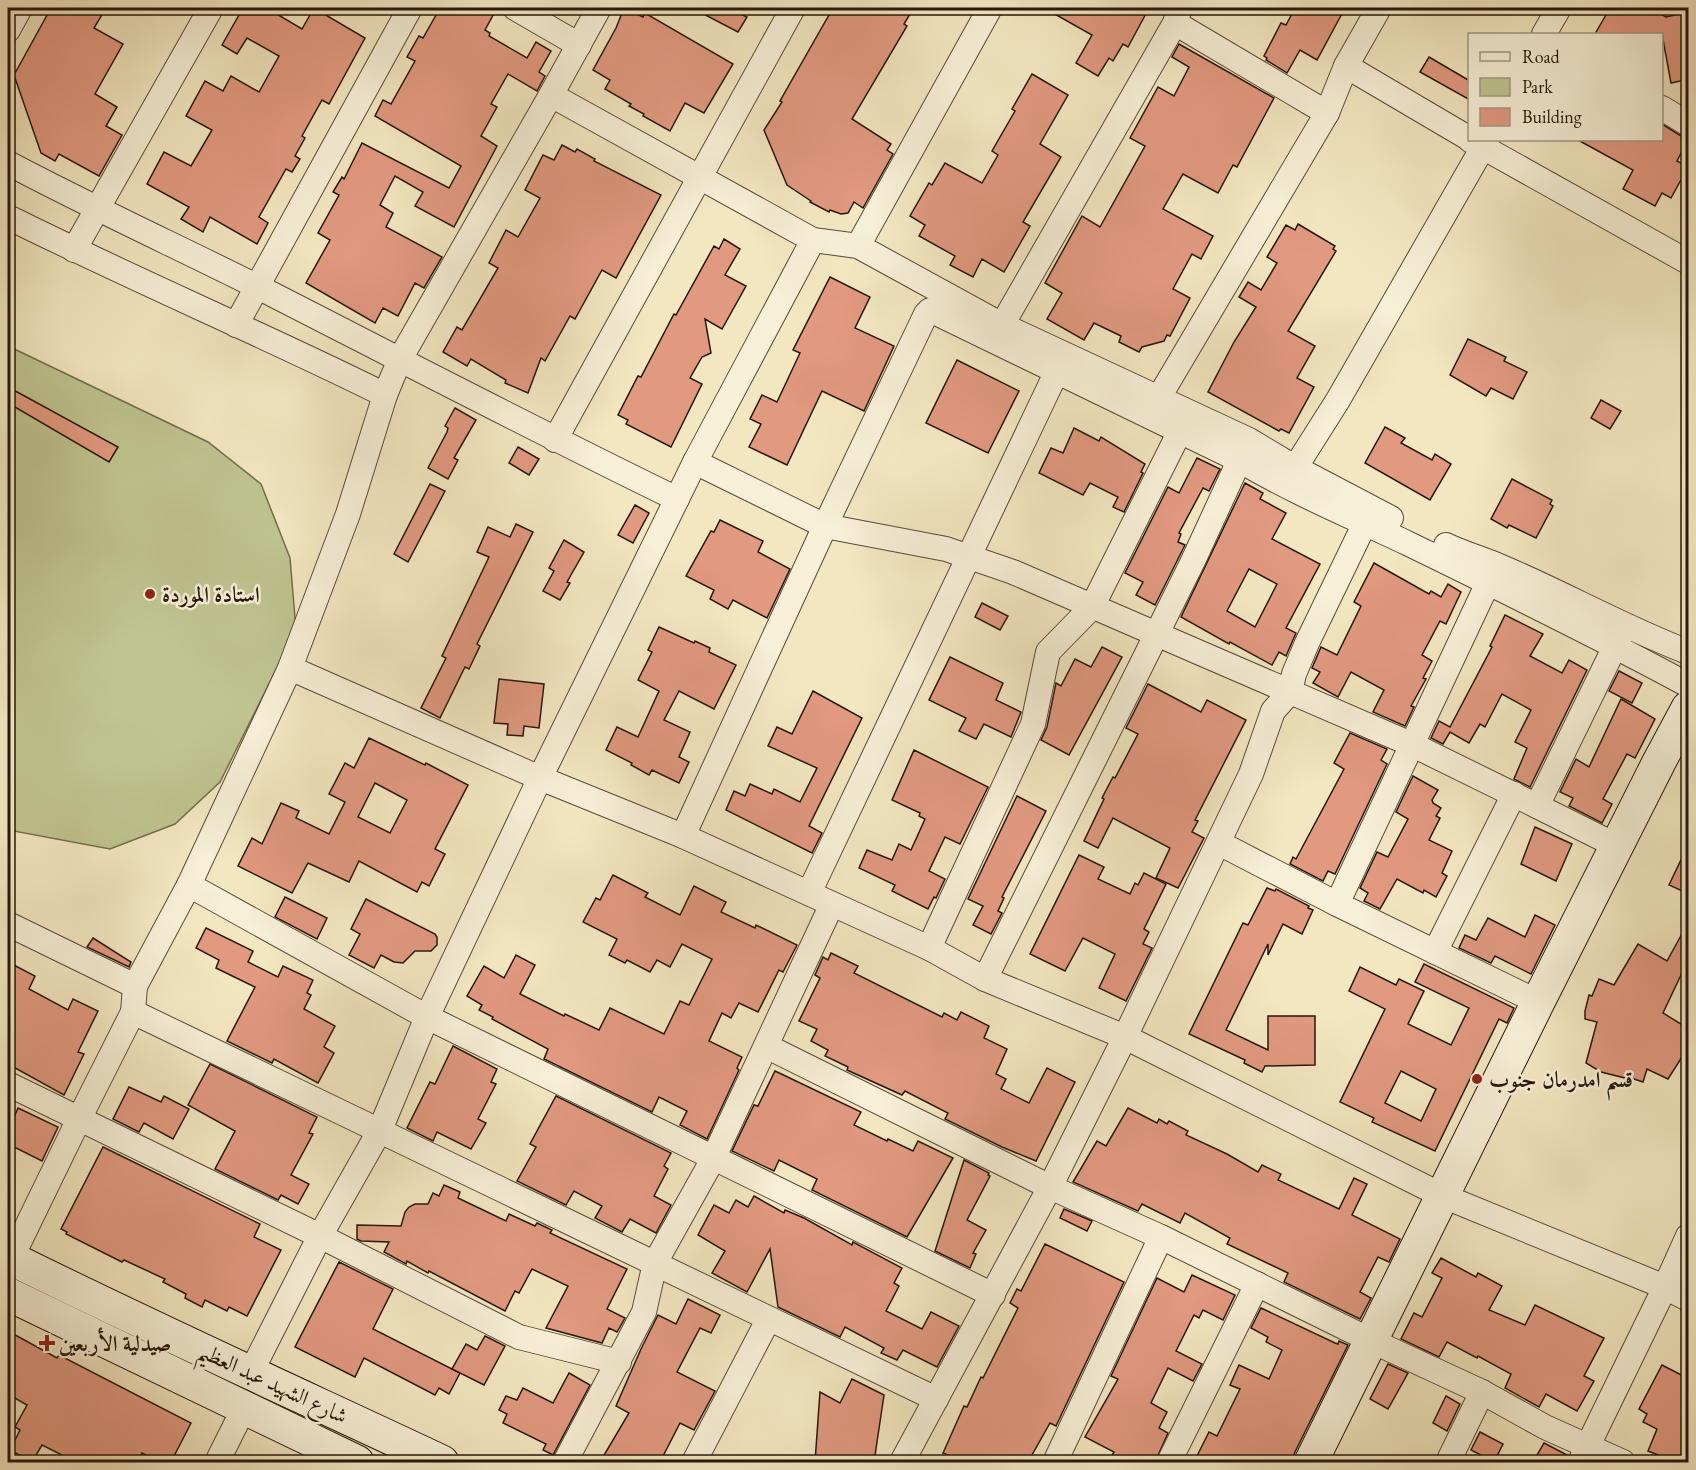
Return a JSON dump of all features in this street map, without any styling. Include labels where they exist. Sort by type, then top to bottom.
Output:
[{"type":"main road","points":[[1311,1462],[1538,1002],[1689,708]]},
{"type":"main road","name":"شارع الشهيد عبد العظيم","points":[[9,1258],[90,1316],[244,1408],[357,1462]]},
{"type":"main road","name":"شارع الشهيد عبد العظيم","points":[[8,1294],[90,1316],[251,1372],[442,1462]]},
{"type":"street","points":[[8,30],[20,8]]},
{"type":"street","points":[[74,250],[211,8]]},
{"type":"street","points":[[236,325],[410,8]]},
{"type":"street","points":[[515,8],[579,45]]},
{"type":"street","points":[[9,1258],[134,1012],[135,986],[189,885],[290,668],[348,514],[385,395],[400,359],[599,8]]},
{"type":"street","points":[[555,440],[793,8]]},
{"type":"street","points":[[858,246],[990,8]]},
{"type":"street","points":[[1158,399],[1327,112],[1346,66],[1379,8]]},
{"type":"street","points":[[1545,33],[1559,8]]},
{"type":"street","points":[[1002,325],[1177,15],[1327,112]]},
{"type":"street","points":[[1346,66],[1468,136]]},
{"type":"street","points":[[551,95],[813,240],[858,246],[1002,325],[1158,399],[1365,523],[1492,573],[1620,636],[1689,685]]},
{"type":"street","points":[[1663,109],[1689,124]]},
{"type":"street","points":[[1289,477],[1338,400],[1477,141],[1689,262]]},
{"type":"street","points":[[8,163],[400,359],[555,440],[677,499]]},
{"type":"street","points":[[8,216],[74,250],[385,395]]},
{"type":"street","points":[[251,1372],[320,1236],[380,1130],[427,1017],[540,778],[695,462],[813,240]]},
{"type":"street","points":[[683,836],[825,526],[928,311],[1180,431],[1244,450]]},
{"type":"street","points":[[809,893],[1057,371]]},
{"type":"street","points":[[929,948],[1033,724],[1048,652],[1092,607],[1180,431]]},
{"type":"street","points":[[985,979],[1193,561],[1244,450]]},
{"type":"street","points":[[695,462],[825,526],[923,543],[970,556],[1013,572],[1413,745],[1617,846]]},
{"type":"street","points":[[1289,477],[1370,508],[1465,554],[1492,573]]},
{"type":"street","points":[[902,1462],[993,1295],[1125,1037],[1251,774],[1273,711],[1290,692],[1294,674],[1307,643],[1365,523]]},
{"type":"street","points":[[1337,904],[1492,573]]},
{"type":"street","points":[[1620,636],[1689,652]]},
{"type":"street","points":[[1537,806],[1620,636]]},
{"type":"street","points":[[290,668],[540,778],[683,836],[929,948],[985,979],[1125,1037],[1443,1196],[1689,1299]]},
{"type":"street","points":[[1435,952],[1514,794]]},
{"type":"street","points":[[1219,843],[1337,904],[1538,1002]]},
{"type":"street","points":[[189,885],[427,1017],[993,1295]]},
{"type":"street","points":[[565,1462],[644,1312],[655,1263],[713,1159],[832,904]]},
{"type":"street","points":[[8,924],[135,986]]},
{"type":"street","points":[[134,1012],[655,1263],[768,1320],[936,1399]]},
{"type":"street","points":[[766,1046],[1050,1186],[1482,1392],[1545,1427],[1584,1454],[1623,1462]]},
{"type":"street","points":[[8,1084],[519,1336],[619,1362]]},
{"type":"street","points":[[1584,1454],[1689,1236]]},
{"type":"street","points":[[1055,1462],[1161,1237]]},
{"type":"street","points":[[1169,1462],[1257,1284]]},
{"type":"street","points":[[694,1462],[768,1320]]},
{"type":"street","points":[[1448,1462],[1482,1392]]},
{"type":"street","points":[[217,1462],[244,1408]]},
{"type":"green space","name":"استادة الموردة","points":[[8,346],[208,442],[261,484],[290,558],[296,630],[220,782],[175,824],[110,849],[8,830]]},
{"type":"building","points":[[51,8],[106,8],[94,28],[123,44],[95,94],[117,107],[106,126],[122,135],[99,176],[59,154],[55,161],[41,153],[14,75]]},
{"type":"building","points":[[243,8],[279,8],[275,13],[302,29],[314,8],[365,38],[329,104],[322,100],[302,136],[305,138],[295,156],[300,159],[292,172],[286,169],[259,217],[268,223],[257,244],[210,217],[203,232],[181,219],[189,207],[147,184],[164,152],[191,166],[212,130],[186,116],[205,81],[223,91],[231,76],[259,92],[279,56],[247,38],[237,54],[222,45]]},
{"type":"building","points":[[440,8],[497,8],[485,30],[490,33],[489,36],[527,58],[536,42],[551,51],[539,72],[545,76],[537,91],[508,74],[491,104],[497,107],[481,136],[497,146],[454,227],[415,206],[423,192],[395,176],[380,205],[393,213],[386,227],[442,257],[424,288],[415,283],[398,316],[383,308],[375,323],[306,283],[330,240],[318,233],[339,195],[333,192],[342,177],[344,179],[362,143],[449,188],[461,166],[375,116],[383,100],[391,104],[415,61],[407,57],[419,36],[423,38]]},
{"type":"building","points":[[624,8],[643,17],[645,13],[733,64],[704,113],[685,103],[670,131],[643,116],[644,114],[629,106],[631,104],[605,89],[610,80],[593,70]]},
{"type":"building","points":[[692,8],[728,8],[747,17],[738,32]]},
{"type":"building","points":[[833,8],[899,8],[910,14],[904,24],[907,26],[852,119],[891,144],[887,150],[893,154],[863,208],[854,202],[848,213],[841,214],[830,210],[829,212],[810,202],[787,185],[764,130],[782,102],[780,101]]},
{"type":"building","points":[[1044,8],[1149,8],[1128,47],[1123,44],[1113,61],[1109,58],[1098,76],[1076,63],[1092,35]]},
{"type":"building","points":[[1295,8],[1345,8],[1317,60],[1300,50],[1287,73],[1266,60],[1264,56],[1281,23],[1286,25]]},
{"type":"building","points":[[1610,8],[1650,8],[1666,17],[1689,12],[1689,79],[1671,83],[1663,33],[1596,33]]},
{"type":"building","points":[[1179,44],[1274,98],[1237,167],[1233,165],[1218,193],[1183,174],[1163,209],[1213,236],[1201,259],[1192,254],[1173,289],[1190,298],[1170,336],[1167,335],[1164,341],[1142,347],[1139,352],[1119,342],[1121,336],[1094,323],[1084,340],[1047,319],[1062,293],[1045,283],[1082,216],[1100,227],[1145,146],[1130,138],[1158,87],[1174,96],[1189,67],[1172,57]]},
{"type":"building","points":[[1429,57],[1468,80],[1468,99],[1420,72]]},
{"type":"building","points":[[1032,74],[1068,95],[1040,144],[1061,157],[1023,222],[1030,226],[1004,272],[982,259],[973,277],[950,265],[955,256],[919,236],[925,225],[910,216],[929,183],[932,185],[945,163],[982,183],[998,155],[992,151],[1015,111],[1012,109]]},
{"type":"building","points":[[1663,125],[1681,136],[1689,138],[1677,161],[1688,167],[1671,198],[1662,193],[1655,206],[1623,189],[1633,170],[1580,141],[1663,141]]},
{"type":"building","points":[[562,145],[575,152],[577,149],[595,159],[594,161],[661,195],[616,278],[602,270],[575,319],[570,316],[545,361],[541,358],[528,393],[505,383],[506,380],[471,359],[467,366],[443,352],[457,327],[462,330],[498,268],[489,263],[506,230],[518,237],[540,198],[525,190],[543,155],[554,160]]},
{"type":"building","points":[[1298,224],[1335,246],[1333,249],[1336,251],[1288,331],[1315,346],[1297,378],[1314,387],[1289,433],[1281,429],[1279,431],[1208,392],[1234,342],[1256,307],[1239,297],[1248,282],[1261,290],[1277,263],[1267,257],[1286,225],[1295,230]]},
{"type":"building","points":[[724,239],[740,249],[725,275],[746,286],[722,329],[705,319],[711,353],[702,357],[690,378],[702,384],[671,447],[626,424],[628,420],[618,415],[638,376],[641,377],[674,314],[676,315],[714,246],[719,249]]},
{"type":"building","points":[[830,277],[870,297],[855,328],[894,346],[864,411],[822,391],[787,465],[749,447],[761,424],[750,419],[762,395],[777,402],[800,353],[793,350]]},
{"type":"building","points":[[1468,339],[1506,357],[1504,361],[1527,372],[1513,399],[1491,388],[1486,396],[1450,375]]},
{"type":"building","points":[[957,360],[1019,391],[988,453],[926,423]]},
{"type":"building","points":[[8,387],[118,447],[109,462],[8,403]]},
{"type":"building","points":[[1601,400],[1621,411],[1610,429],[1591,418]]},
{"type":"building","points":[[455,408],[476,420],[454,458],[458,460],[448,479],[428,468],[447,432],[448,428],[445,426]]},
{"type":"building","points":[[1385,427],[1405,438],[1401,443],[1432,460],[1435,454],[1451,464],[1430,500],[1365,463]]},
{"type":"building","points":[[1074,428],[1099,441],[1101,437],[1145,464],[1124,512],[1113,507],[1118,497],[1090,483],[1083,495],[1039,473],[1051,448],[1063,453]]},
{"type":"building","points":[[518,447],[539,459],[529,475],[509,463]]},
{"type":"building","points":[[1197,458],[1220,469],[1209,491],[1203,488],[1179,533],[1181,534],[1178,542],[1185,545],[1155,605],[1136,595],[1143,582],[1125,573],[1168,487],[1179,493]]},
{"type":"building","points":[[1512,479],[1552,500],[1550,504],[1553,506],[1536,538],[1509,525],[1507,528],[1491,519]]},
{"type":"building","points":[[1245,483],[1263,493],[1260,499],[1286,513],[1272,539],[1320,564],[1286,628],[1296,633],[1286,656],[1279,652],[1272,665],[1181,617]],"holes":[[[1249,569],[1277,584],[1255,627],[1227,611]]]},
{"type":"building","points":[[430,484],[445,491],[408,562],[394,554]]},
{"type":"building","points":[[635,505],[649,513],[633,543],[618,535]]},
{"type":"building","points":[[720,520],[763,541],[758,552],[790,569],[767,618],[733,600],[728,609],[710,599],[714,590],[686,576],[711,531],[714,532]]},
{"type":"building","points":[[516,524],[533,532],[477,644],[480,646],[469,669],[465,667],[440,718],[421,708],[446,658],[442,656],[489,557],[477,552],[488,527],[510,537]]},
{"type":"building","points":[[564,540],[584,552],[560,600],[543,591],[554,571],[549,568]]},
{"type":"building","points":[[1374,563],[1429,594],[1431,591],[1441,597],[1448,584],[1461,592],[1446,624],[1440,621],[1422,655],[1432,661],[1423,678],[1426,679],[1411,706],[1414,707],[1405,726],[1373,712],[1384,690],[1351,672],[1338,697],[1313,683],[1320,672],[1312,668],[1321,647],[1337,655],[1361,606],[1354,602]]},
{"type":"building","points":[[982,603],[1008,616],[1000,630],[975,617]]},
{"type":"building","points":[[1505,615],[1543,634],[1530,656],[1562,673],[1569,660],[1587,670],[1530,787],[1514,779],[1527,748],[1515,742],[1531,710],[1502,694],[1485,727],[1480,724],[1469,743],[1450,732],[1443,744],[1431,738],[1439,721],[1450,727],[1492,647],[1490,646]]},
{"type":"building","points":[[659,627],[710,648],[709,652],[736,665],[714,709],[679,691],[664,720],[690,732],[679,757],[689,762],[679,783],[652,770],[649,775],[631,765],[632,763],[606,750],[617,727],[638,737],[659,691],[638,680],[652,652],[648,650]]},
{"type":"building","points":[[1102,647],[1122,657],[1069,755],[1041,740],[1047,727],[1056,683],[1061,686],[1075,659],[1091,667]]},
{"type":"building","points":[[950,657],[1003,683],[996,700],[1021,712],[1011,737],[984,724],[976,739],[959,731],[966,718],[929,700]]},
{"type":"building","points":[[1619,671],[1642,683],[1632,703],[1609,691]]},
{"type":"building","points":[[499,679],[544,684],[539,728],[524,726],[523,736],[507,735],[508,724],[494,723]]},
{"type":"building","points":[[1148,684],[1201,712],[1207,700],[1246,720],[1195,820],[1198,821],[1192,832],[1204,838],[1178,888],[1156,878],[1170,848],[1113,818],[1098,848],[1084,841],[1104,799],[1102,798],[1138,734],[1126,728]]},
{"type":"building","points":[[813,691],[862,718],[809,826],[822,833],[812,853],[726,810],[734,791],[745,796],[750,784],[772,794],[774,789],[800,802],[817,768],[768,746],[777,727],[792,734]]},
{"type":"building","points":[[1621,699],[1655,719],[1635,758],[1627,754],[1603,799],[1612,804],[1602,823],[1569,806],[1573,798],[1560,792],[1576,759],[1589,767]]},
{"type":"building","points":[[1350,733],[1387,749],[1381,760],[1387,764],[1335,874],[1328,871],[1323,881],[1290,864],[1293,857],[1296,859],[1344,769],[1334,763]]},
{"type":"building","points":[[369,738],[425,765],[426,763],[468,785],[435,849],[445,854],[429,886],[422,882],[417,892],[359,861],[349,882],[308,863],[292,893],[238,866],[252,838],[262,844],[281,803],[299,811],[296,818],[329,834],[345,802],[329,794],[345,763],[354,768]],"holes":[[[375,783],[407,800],[390,833],[358,817]]]},
{"type":"building","points":[[914,750],[988,787],[960,844],[945,837],[929,871],[945,879],[928,909],[892,891],[895,885],[859,868],[867,850],[892,860],[899,844],[911,850],[925,819],[919,816],[920,813],[892,800]]},
{"type":"building","points":[[1413,776],[1438,790],[1432,800],[1441,808],[1436,816],[1440,818],[1429,840],[1452,851],[1442,873],[1447,876],[1436,897],[1424,890],[1423,893],[1397,879],[1380,909],[1364,901],[1368,893],[1360,888],[1377,852],[1388,857],[1408,819],[1396,812]]},
{"type":"building","points":[[1017,796],[1046,811],[1002,897],[1004,898],[998,911],[1002,913],[991,934],[973,925],[983,906],[968,899]]},
{"type":"building","points":[[1535,827],[1572,844],[1556,881],[1521,864]]},
{"type":"building","points":[[1689,843],[1689,894],[1669,885]]},
{"type":"building","points":[[1079,855],[1104,867],[1098,879],[1130,894],[1135,883],[1138,885],[1144,873],[1166,884],[1144,929],[1149,932],[1143,944],[1152,948],[1126,1001],[1099,988],[1115,954],[1083,938],[1065,971],[1030,954]]},
{"type":"building","points":[[613,875],[648,893],[645,897],[680,915],[694,886],[726,902],[721,912],[755,928],[756,925],[797,945],[783,972],[779,970],[758,1012],[739,1003],[731,1018],[722,1013],[709,1041],[742,1057],[737,1068],[739,1070],[707,1139],[680,1125],[687,1111],[659,1097],[652,1112],[544,1059],[548,1049],[492,1019],[493,1017],[479,1010],[482,1005],[467,996],[484,966],[504,978],[516,955],[535,965],[520,994],[599,1030],[610,1008],[664,1034],[680,1001],[689,1005],[712,959],[682,944],[670,967],[657,960],[650,972],[627,960],[625,963],[609,955],[617,939],[583,922],[596,898],[600,900]]},
{"type":"building","points":[[1267,888],[1275,891],[1276,889],[1313,910],[1302,934],[1283,924],[1268,955],[1268,944],[1226,1030],[1268,1050],[1268,1016],[1315,1016],[1315,1065],[1265,1066],[1262,1072],[1244,1063],[1245,1060],[1189,1034],[1243,923],[1248,925]]},
{"type":"building","points":[[285,897],[327,918],[317,939],[275,917]]},
{"type":"building","points":[[366,899],[435,934],[437,945],[431,951],[415,951],[403,963],[394,962],[381,955],[374,968],[349,955],[360,934],[351,929]]},
{"type":"building","points":[[1535,915],[1555,925],[1531,974],[1495,956],[1491,963],[1459,948],[1465,935],[1476,940],[1488,918],[1525,937]]},
{"type":"building","points":[[1689,921],[1689,958],[1663,1013],[1689,1029],[1689,1046],[1668,1079],[1647,1069],[1643,1082],[1601,1072],[1586,1063],[1597,1022],[1585,1019],[1585,1011],[1589,995],[1592,996],[1599,979],[1614,985],[1638,944],[1667,961]]},
{"type":"building","points":[[206,928],[253,951],[248,962],[278,977],[283,966],[313,980],[307,993],[311,995],[304,1009],[335,1026],[324,1047],[334,1053],[318,1083],[274,1059],[272,1063],[227,1041],[255,987],[216,968],[219,960],[196,948]]},
{"type":"building","points":[[93,938],[131,962],[129,967],[87,947]]},
{"type":"building","points":[[831,953],[858,966],[854,973],[942,1017],[944,1013],[957,1020],[961,1012],[989,1026],[984,1038],[1007,1049],[996,1074],[1006,1079],[1001,1089],[1029,1103],[1047,1068],[1075,1082],[1036,1161],[945,1119],[948,1113],[905,1091],[902,1095],[847,1070],[848,1067],[825,1056],[828,1050],[811,1041],[817,1029],[799,1021],[820,978],[815,975],[823,957],[828,960]]},
{"type":"building","points":[[8,962],[35,976],[29,989],[68,1010],[73,999],[98,1011],[78,1052],[84,1054],[64,1095],[8,1064]]},
{"type":"building","points":[[1424,964],[1514,1008],[1507,1023],[1499,1019],[1435,1151],[1372,1122],[1374,1118],[1340,1102],[1385,1009],[1349,991],[1360,967],[1396,985],[1399,979],[1424,991],[1408,1024],[1451,1045],[1469,1008],[1415,982]],"holes":[[[1401,1071],[1436,1089],[1421,1121],[1385,1103]]]},
{"type":"building","points":[[453,1046],[497,1069],[491,1082],[496,1084],[478,1119],[486,1123],[471,1149],[437,1132],[433,1141],[407,1128],[430,1082],[435,1084]]},
{"type":"building","points":[[210,1064],[317,1117],[309,1133],[313,1134],[291,1175],[309,1184],[298,1204],[281,1195],[278,1200],[215,1169],[235,1131],[188,1105]]},
{"type":"building","points":[[775,1071],[861,1112],[854,1125],[913,1151],[918,1141],[953,1158],[907,1237],[812,1190],[817,1179],[779,1160],[774,1171],[732,1151],[754,1105],[758,1106]]},
{"type":"building","points":[[129,1087],[161,1102],[164,1096],[189,1109],[173,1139],[144,1123],[139,1132],[113,1119]]},
{"type":"building","points":[[556,1096],[671,1153],[664,1166],[668,1169],[654,1196],[671,1205],[656,1233],[630,1219],[622,1232],[595,1218],[602,1206],[574,1191],[566,1205],[517,1181],[536,1147],[530,1144]]},
{"type":"building","points":[[18,1108],[58,1127],[42,1161],[8,1144],[8,1131]]},
{"type":"building","points":[[1128,1108],[1157,1123],[1159,1119],[1167,1124],[1169,1121],[1188,1131],[1186,1135],[1227,1154],[1258,1172],[1262,1165],[1281,1174],[1278,1180],[1339,1209],[1354,1178],[1367,1184],[1352,1215],[1400,1239],[1389,1262],[1378,1257],[1360,1292],[1371,1298],[1360,1319],[1284,1282],[1288,1273],[1227,1244],[1230,1238],[1185,1213],[1180,1223],[1142,1204],[1138,1211],[1073,1182],[1097,1141],[1106,1146]]},
{"type":"building","points":[[103,1147],[260,1224],[254,1237],[281,1250],[247,1316],[229,1307],[227,1311],[205,1300],[202,1307],[185,1298],[186,1294],[163,1282],[165,1279],[124,1260],[122,1262],[66,1234],[67,1232],[61,1229]]},
{"type":"building","points":[[964,1160],[989,1173],[990,1176],[967,1220],[986,1230],[973,1253],[976,1254],[970,1268],[935,1251]]},
{"type":"building","points":[[444,1185],[460,1192],[458,1198],[506,1221],[509,1214],[535,1226],[537,1223],[552,1230],[550,1233],[627,1269],[607,1309],[625,1318],[617,1332],[609,1328],[602,1343],[546,1328],[568,1286],[532,1269],[519,1293],[515,1291],[505,1311],[429,1271],[428,1273],[407,1261],[406,1264],[384,1252],[389,1242],[357,1239],[357,1225],[401,1226],[409,1207],[415,1204],[428,1204],[433,1193],[439,1196]]},
{"type":"building","points":[[754,1196],[784,1213],[785,1210],[804,1218],[852,1245],[853,1242],[902,1268],[894,1283],[899,1286],[886,1311],[922,1329],[931,1312],[959,1326],[937,1367],[903,1350],[897,1360],[881,1353],[884,1348],[845,1327],[840,1337],[778,1307],[770,1249],[747,1292],[712,1273],[725,1251],[698,1235],[714,1205],[729,1213],[736,1200],[748,1207]]},
{"type":"building","points":[[1064,1209],[1092,1221],[1087,1231],[1060,1218]]},
{"type":"building","points":[[1045,1244],[1124,1282],[1056,1426],[1050,1423],[1028,1462],[964,1462],[943,1453],[964,1406],[967,1407],[981,1377],[983,1378],[1018,1308],[1010,1303],[1017,1289],[1021,1291]]},
{"type":"building","points":[[1441,1258],[1476,1277],[1478,1273],[1502,1286],[1489,1310],[1525,1325],[1535,1305],[1604,1338],[1584,1376],[1594,1381],[1577,1411],[1546,1394],[1539,1407],[1505,1388],[1511,1374],[1447,1342],[1439,1357],[1401,1339],[1414,1313],[1422,1317],[1442,1278],[1432,1273]]},
{"type":"building","points":[[339,1262],[393,1289],[373,1329],[460,1373],[449,1394],[439,1388],[435,1395],[364,1358],[355,1377],[295,1347]]},
{"type":"building","points":[[1192,1275],[1235,1295],[1223,1320],[1203,1310],[1199,1318],[1194,1315],[1176,1351],[1202,1364],[1193,1381],[1168,1368],[1151,1403],[1167,1412],[1159,1428],[1168,1433],[1155,1462],[1108,1462],[1114,1452],[1085,1437],[1118,1379],[1111,1376],[1157,1278],[1184,1292]]},
{"type":"building","points":[[688,1299],[720,1315],[711,1333],[700,1328],[677,1372],[715,1391],[694,1430],[680,1423],[660,1462],[600,1462],[629,1413],[616,1406],[658,1315],[676,1324]]},
{"type":"building","points":[[1261,1308],[1335,1343],[1338,1344],[1339,1341],[1348,1345],[1292,1462],[1194,1462],[1209,1432],[1217,1436],[1240,1389],[1230,1385],[1239,1365],[1269,1379],[1282,1350],[1266,1342],[1268,1337],[1251,1328]]},
{"type":"building","points":[[8,1331],[57,1358],[59,1355],[191,1423],[171,1462],[161,1462],[142,1453],[138,1462],[76,1462],[42,1445],[32,1462],[10,1450],[20,1430],[15,1427],[27,1405],[8,1394]]},
{"type":"building","points":[[485,1336],[505,1346],[484,1385],[452,1369],[466,1344],[477,1350]]},
{"type":"building","points":[[1388,1364],[1408,1373],[1388,1409],[1370,1399]]},
{"type":"building","points":[[1662,1365],[1689,1379],[1689,1462],[1676,1462],[1648,1451],[1657,1429],[1643,1422],[1647,1414],[1639,1409]]},
{"type":"building","points":[[569,1373],[590,1385],[553,1455],[543,1450],[546,1444],[503,1423],[507,1414],[499,1410],[506,1396],[517,1400],[523,1388],[553,1403]]},
{"type":"building","points":[[852,1379],[884,1395],[874,1462],[815,1462],[820,1392],[840,1403]]},
{"type":"building","points":[[1446,1396],[1460,1404],[1447,1431],[1433,1423]]},
{"type":"building","points":[[1480,1432],[1503,1444],[1494,1462],[1471,1450]]},
{"type":"building","points":[[1544,1443],[1567,1455],[1566,1462],[1533,1462]]},
{"type":"place","name":"استادة الموردة","points":[[150,594]]},
{"type":"place","name":"قسم امدرمان جنوب","points":[[1477,1079]]},
{"type":"place","name":"صيدلية الأربعين","points":[[47,1343]]}]
